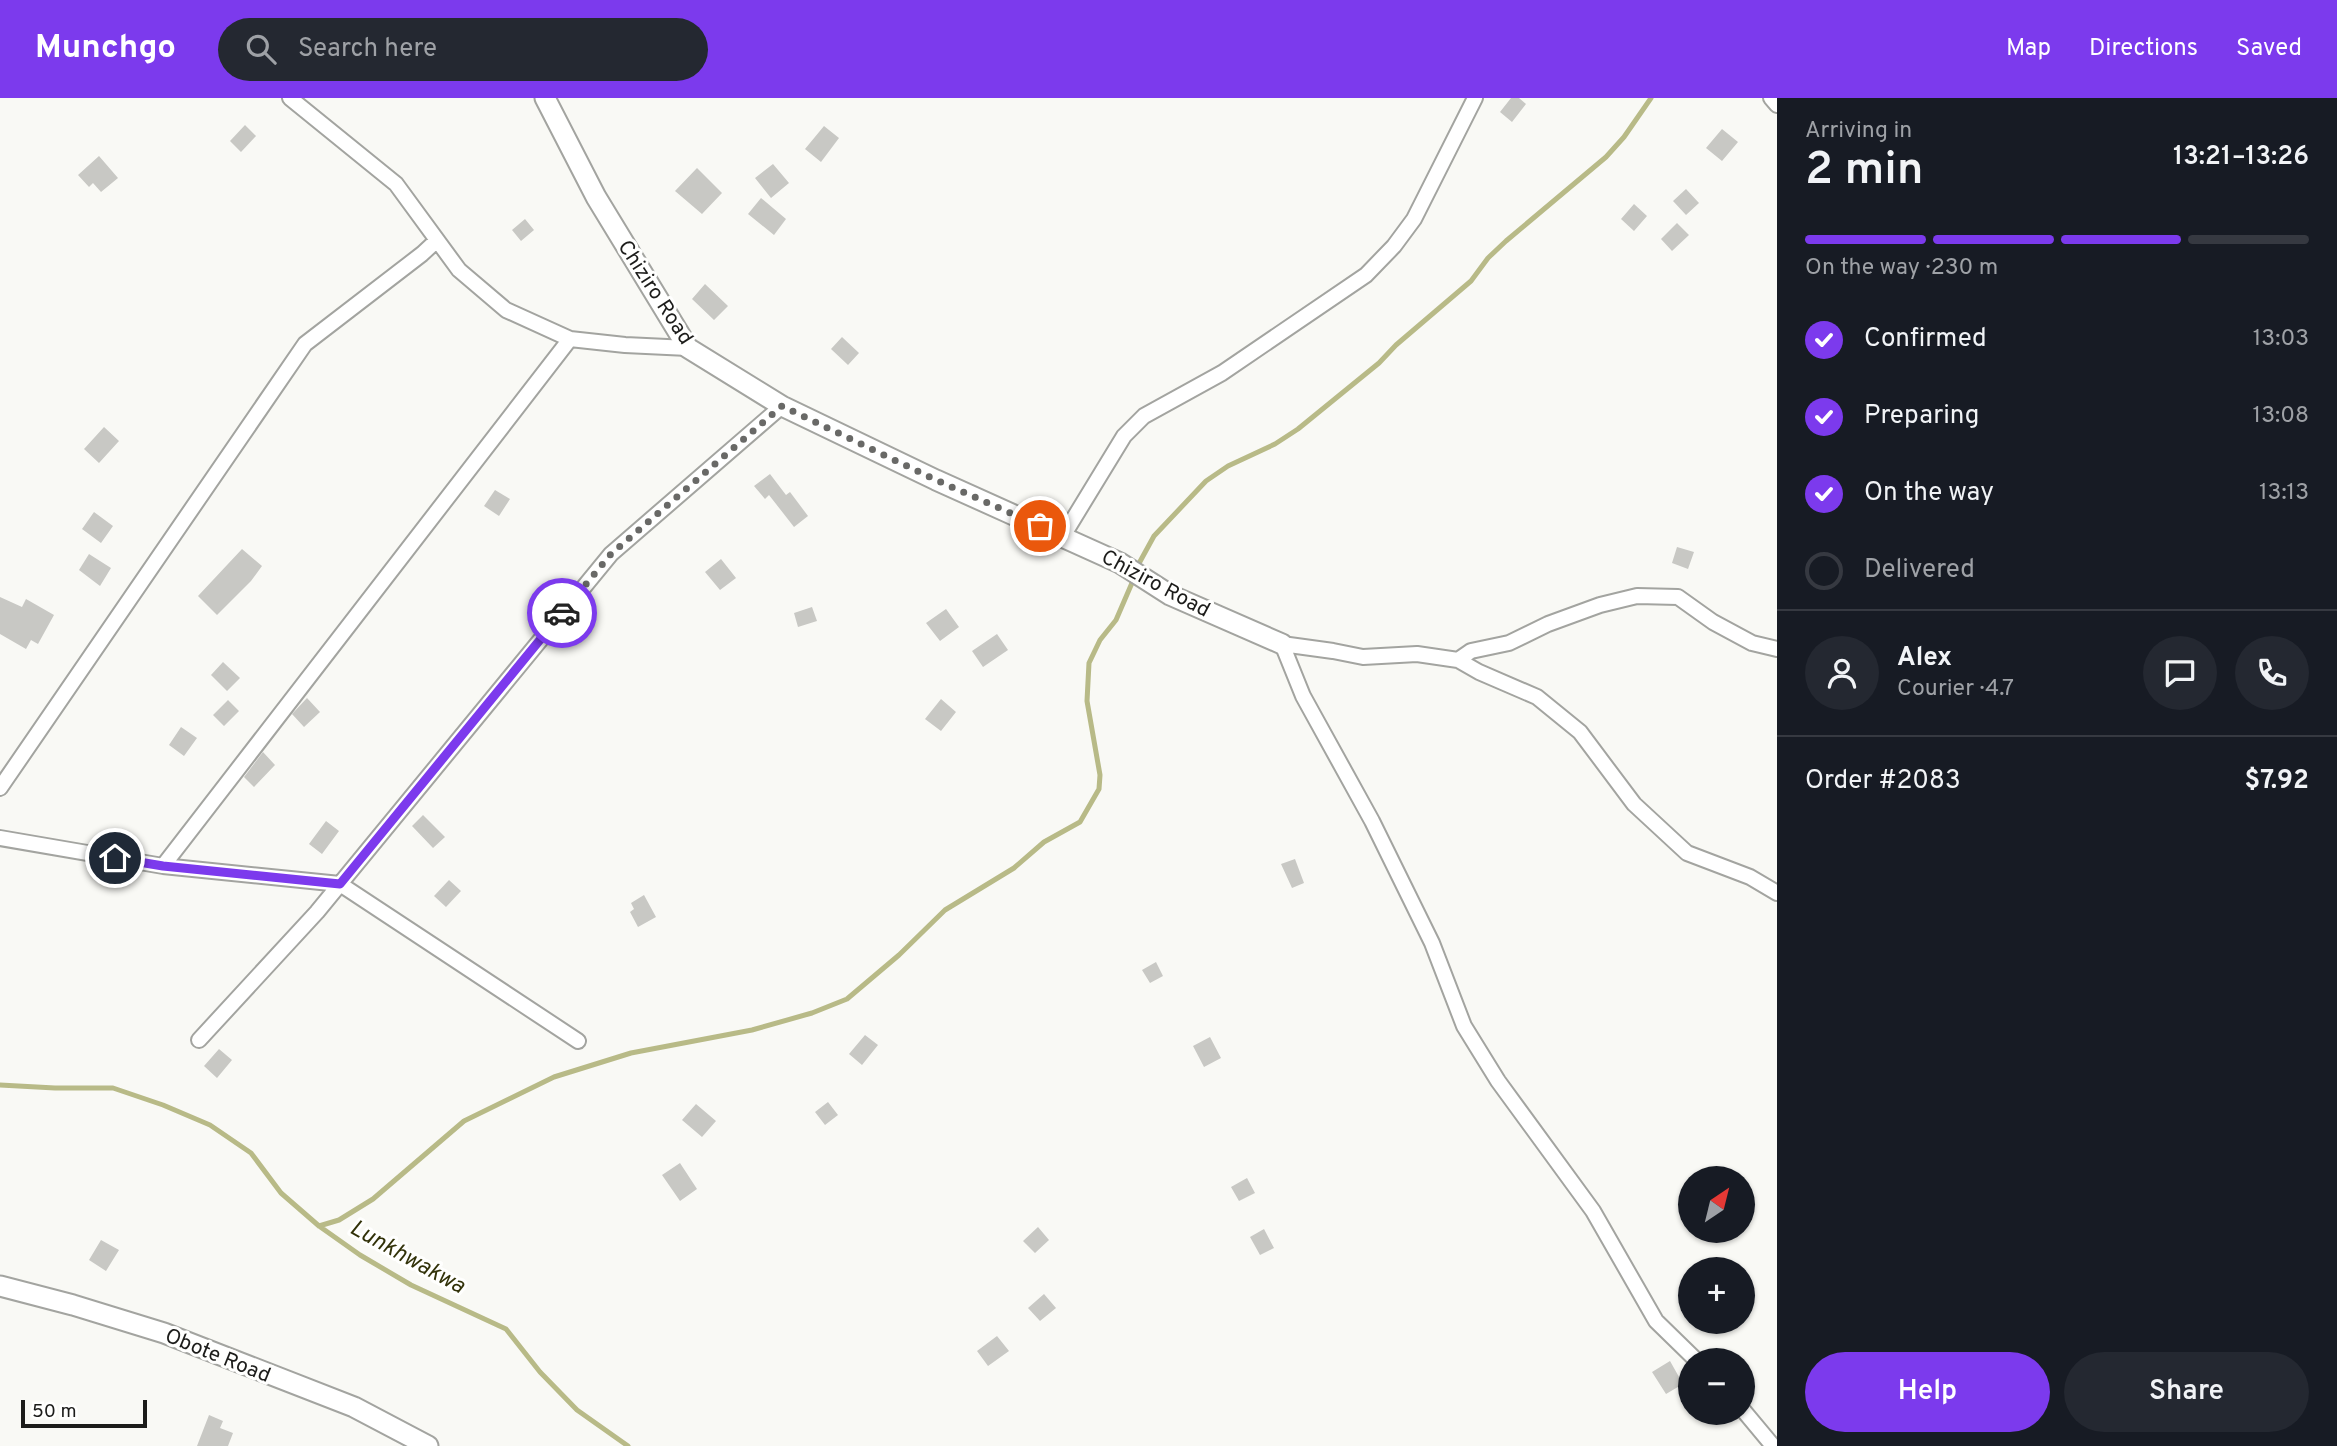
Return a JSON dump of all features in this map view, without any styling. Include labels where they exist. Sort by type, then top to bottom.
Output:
[{"type":"street","points":[[289,98],[396,184],[459,270],[506,310],[570,339],[688,348]]},
{"type":"street","name":"Chiziro Road","points":[[545,98],[596,197],[688,348],[782,406],[936,480],[1120,563],[1170,595],[1282,644]]},
{"type":"street","points":[[1063,536],[1124,436],[1144,416],[1233,366],[1366,275],[1394,246],[1414,219],[1475,98]]},
{"type":"street","points":[[1771,98],[1777,105]]},
{"type":"street","points":[[0,788],[305,344],[437,240]]},
{"type":"street","points":[[163,866],[570,339]]},
{"type":"street","points":[[199,1040],[340,884],[611,554],[782,406]]},
{"type":"street","points":[[1458,660],[1471,651],[1509,643],[1548,624],[1600,605],[1637,596],[1678,597],[1713,622],[1752,643],[1777,649]]},
{"type":"street","points":[[1684,1348],[1656,1321],[1593,1211],[1498,1080],[1464,1026],[1432,943],[1372,821],[1303,696],[1282,644],[1363,657],[1417,654],[1458,660],[1536,697],[1580,732],[1634,804],[1687,853],[1750,877],[1777,893]]},
{"type":"street","points":[[0,838],[163,866],[340,884],[578,1041]]},
{"type":"street","name":"Obote Road","points":[[0,1286],[164,1333],[354,1407],[428,1446]]},
{"type":"street","points":[[1755,1424],[1773,1446]]},
{"type":"building","points":[[1511,98],[1519,98],[1526,104],[1512,122],[1500,112]]},
{"type":"building","points":[[245,125],[256,136],[241,152],[230,141]]},
{"type":"building","points":[[824,126],[839,138],[821,162],[805,149]]},
{"type":"building","points":[[1722,129],[1738,142],[1722,161],[1706,148]]},
{"type":"building","points":[[99,156],[118,178],[101,192],[93,183],[89,187],[78,175]]},
{"type":"building","points":[[773,164],[789,183],[771,198],[755,178]]},
{"type":"building","points":[[697,168],[722,193],[702,214],[675,191]]},
{"type":"building","points":[[1686,189],[1699,203],[1686,215],[1673,201]]},
{"type":"building","points":[[761,198],[786,219],[774,235],[748,214]]},
{"type":"building","points":[[1634,204],[1647,216],[1634,231],[1621,219]]},
{"type":"building","points":[[525,219],[534,230],[521,241],[512,230]]},
{"type":"building","points":[[1677,223],[1689,235],[1672,251],[1661,239]]},
{"type":"building","points":[[705,284],[728,306],[714,320],[692,299]]},
{"type":"building","points":[[842,337],[859,353],[848,365],[831,349]]},
{"type":"building","points":[[104,427],[119,441],[99,463],[84,449]]},
{"type":"building","points":[[770,474],[786,495],[790,492],[808,516],[794,527],[769,495],[765,499],[754,486]]},
{"type":"building","points":[[495,490],[510,499],[499,516],[484,506]]},
{"type":"building","points":[[94,512],[113,526],[101,543],[82,529]]},
{"type":"building","points":[[1677,547],[1694,552],[1688,569],[1672,563]]},
{"type":"building","points":[[242,549],[262,566],[217,615],[198,596]]},
{"type":"building","points":[[89,554],[111,568],[100,586],[79,570]]},
{"type":"building","points":[[721,559],[736,578],[720,590],[705,572]]},
{"type":"building","points":[[0,597],[22,607],[26,599],[54,615],[38,644],[31,640],[26,649],[0,634]]},
{"type":"building","points":[[812,607],[817,621],[798,627],[794,613]]},
{"type":"building","points":[[946,609],[959,627],[940,641],[926,623]]},
{"type":"building","points":[[997,634],[1008,650],[983,667],[972,651]]},
{"type":"building","points":[[223,662],[240,678],[227,691],[211,675]]},
{"type":"building","points":[[307,698],[320,712],[304,727],[292,714]]},
{"type":"building","points":[[941,699],[956,712],[941,731],[925,719]]},
{"type":"building","points":[[228,700],[239,711],[224,726],[213,715]]},
{"type":"building","points":[[181,727],[197,738],[184,756],[169,745]]},
{"type":"building","points":[[263,752],[275,765],[254,787],[244,777]]},
{"type":"building","points":[[423,815],[445,837],[433,848],[412,826]]},
{"type":"building","points":[[326,821],[339,831],[322,854],[309,844]]},
{"type":"building","points":[[1295,859],[1304,883],[1292,888],[1281,864]]},
{"type":"building","points":[[449,880],[461,891],[446,907],[434,896]]},
{"type":"building","points":[[644,895],[656,917],[638,927],[630,912],[634,909],[631,903]]},
{"type":"building","points":[[1156,962],[1163,976],[1150,983],[1142,970]]},
{"type":"building","points":[[865,1035],[878,1045],[862,1065],[849,1054]]},
{"type":"building","points":[[1210,1037],[1221,1058],[1204,1067],[1193,1046]]},
{"type":"building","points":[[219,1049],[232,1060],[217,1078],[204,1066]]},
{"type":"building","points":[[828,1102],[838,1115],[825,1125],[815,1112]]},
{"type":"building","points":[[696,1104],[716,1121],[702,1137],[682,1120]]},
{"type":"building","points":[[680,1163],[697,1189],[680,1201],[662,1175]]},
{"type":"building","points":[[1247,1178],[1255,1193],[1239,1201],[1231,1187]]},
{"type":"building","points":[[1038,1227],[1049,1240],[1035,1253],[1023,1241]]},
{"type":"building","points":[[1264,1229],[1274,1248],[1260,1255],[1250,1237]]},
{"type":"building","points":[[101,1240],[119,1250],[106,1271],[89,1260]]},
{"type":"building","points":[[1044,1294],[1056,1308],[1040,1321],[1028,1308]]},
{"type":"building","points":[[997,1336],[1009,1351],[988,1366],[977,1351]]},
{"type":"building","points":[[1670,1361],[1678,1375],[1678,1387],[1666,1394],[1652,1372]]},
{"type":"building","points":[[209,1415],[223,1421],[220,1428],[233,1433],[228,1446],[197,1446]]},
{"type":"waterway","points":[[1137,567],[1154,536],[1206,481],[1228,466],[1275,444],[1298,429],[1379,363],[1396,345],[1471,281],[1488,258],[1506,241],[1606,157],[1624,137],[1651,98]]},
{"type":"waterway","points":[[319,1226],[339,1220],[373,1199],[464,1121],[554,1077],[631,1053],[752,1030],[812,1013],[847,999],[899,955],[945,910],[1014,868],[1044,842],[1080,822],[1099,789],[1100,775],[1087,701],[1089,663],[1100,640],[1116,620],[1135,576]]},
{"type":"waterway","name":"Lunkhwakwa","points":[[0,1085],[113,1088],[210,1125],[251,1153],[281,1193],[319,1226],[360,1255],[411,1285],[506,1329],[540,1372],[577,1410],[628,1446]]},
{"type":"way so far","points":[[562,613],[611,554],[782,406],[936,480],[1040,526]]},
{"type":"route","points":[[115,858],[163,866],[340,884],[562,613]]}]
